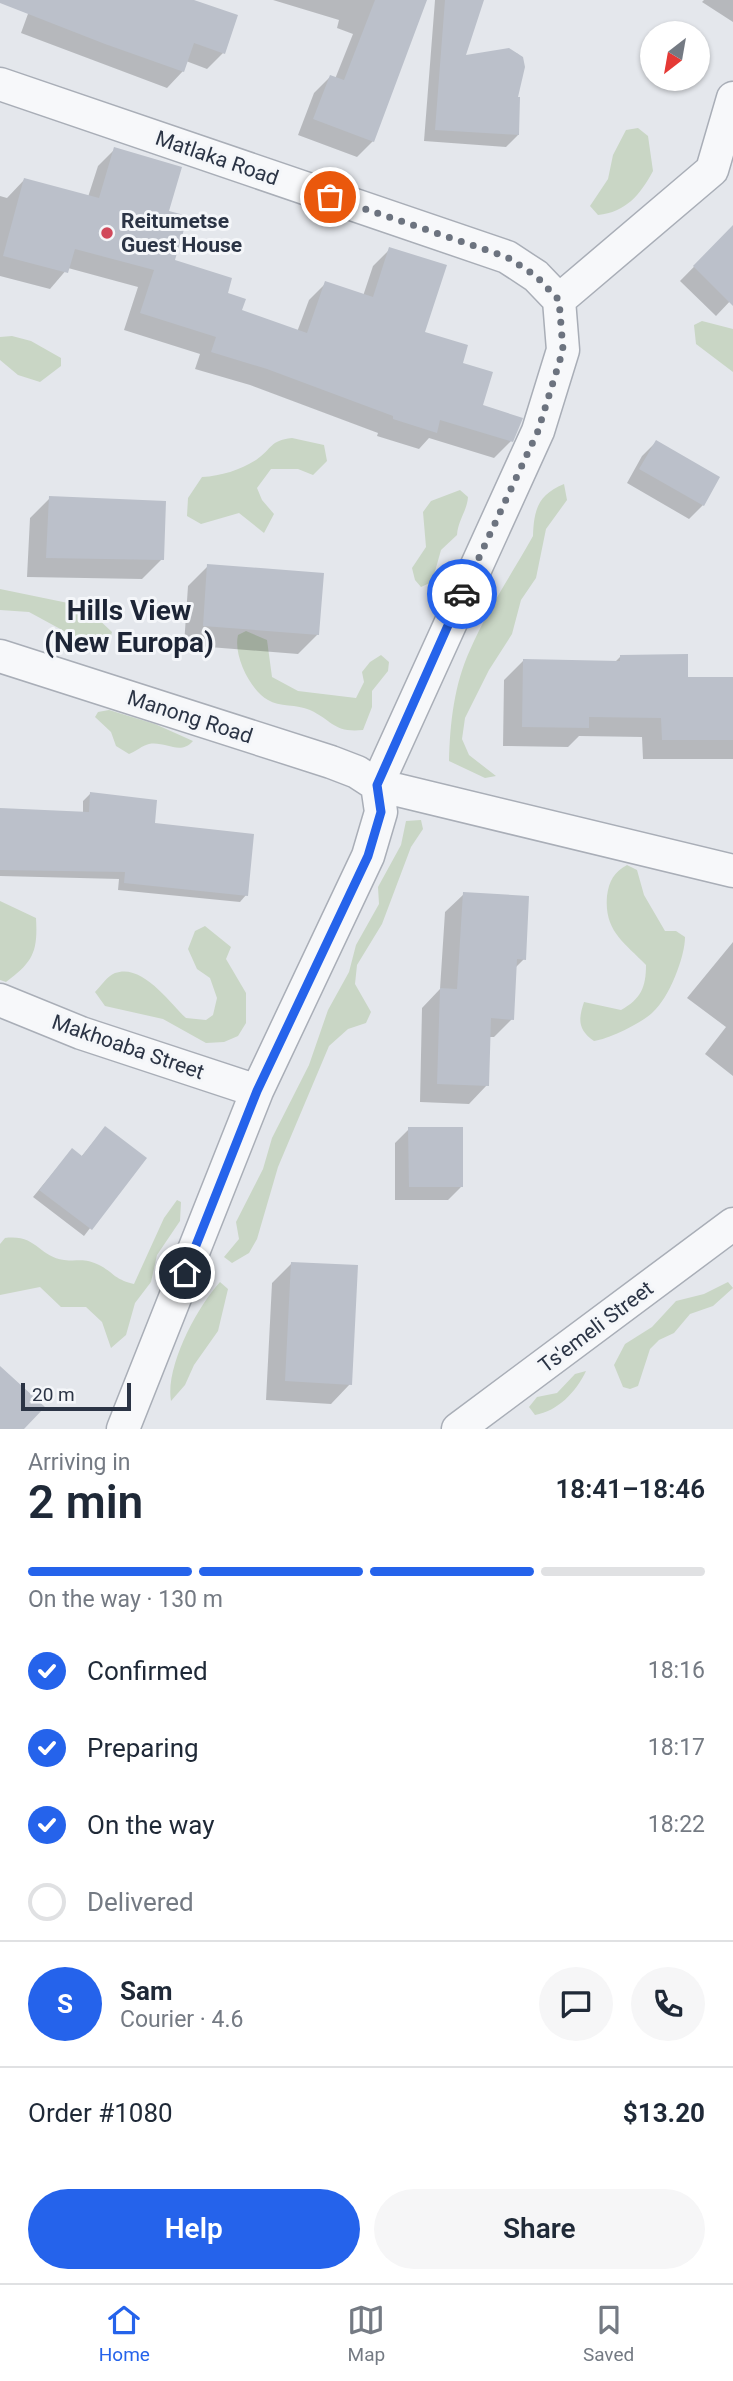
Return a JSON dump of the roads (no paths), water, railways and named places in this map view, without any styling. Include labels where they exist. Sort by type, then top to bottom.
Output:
[{"type":"street","name":"Matlaka Road","points":[[0,84],[507,257],[536,276],[559,300]]},
{"type":"street","points":[[123,1429],[257,1091],[368,856],[381,812],[377,785],[538,431],[563,350],[559,300],[712,170],[733,98]]},
{"type":"street","name":"Manong Road","points":[[0,656],[331,762],[357,772],[377,785],[733,870]]},
{"type":"street","name":"Makhoaba Street","points":[[0,1000],[81,1033],[257,1091]]},
{"type":"street","name":"Ts'emeli Street","points":[[458,1429],[733,1224]]},
{"type":"place","name":"Reitumetse Guest House","points":[[107,233]]},
{"type":"district","name":"Hills View (New Europa)","points":[[129,626]]}]
